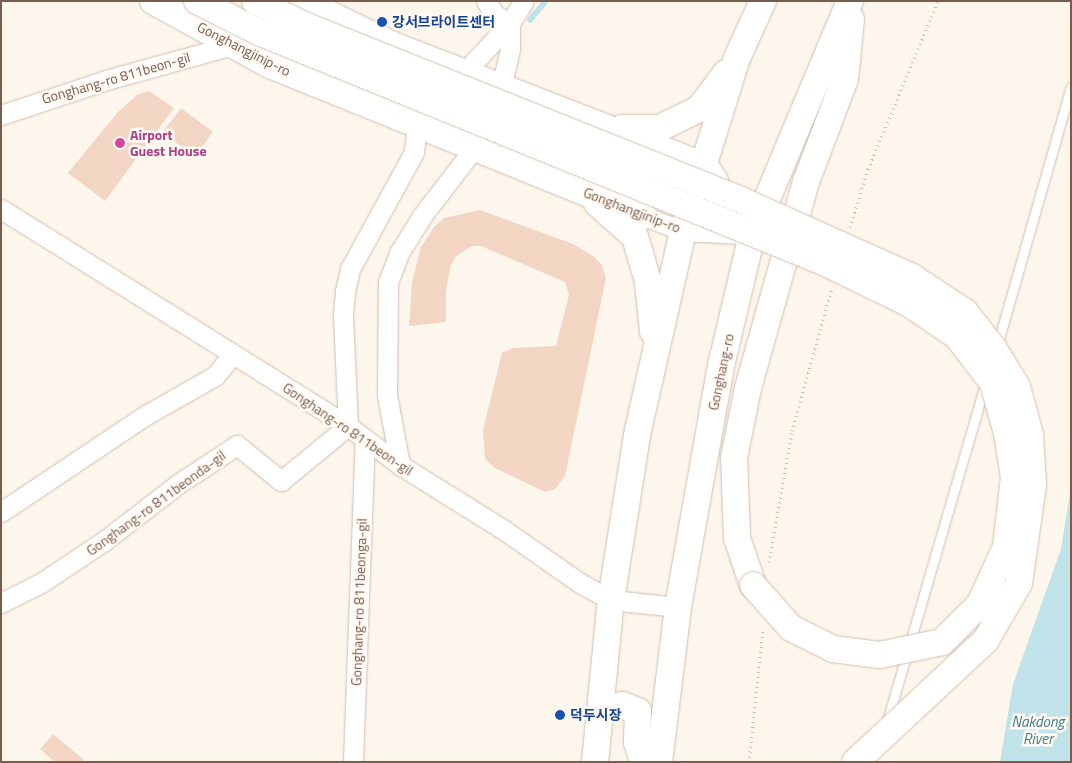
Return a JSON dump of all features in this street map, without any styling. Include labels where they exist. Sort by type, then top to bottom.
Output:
[{"type":"main road","name":"Gonghangjinip-ro","points":[[153,1],[270,65],[644,216]]},
{"type":"main road","points":[[197,1],[261,33],[773,240],[782,244],[791,248],[800,252],[809,255],[908,302],[957,336],[993,383],[1008,433],[1014,477],[1006,547],[980,604],[942,642],[880,655],[833,649],[791,628],[753,585],[737,538],[734,458],[748,388],[786,252],[789,244],[806,182],[845,79],[852,1]]},
{"type":"main road","points":[[255,1],[306,26],[743,201],[912,277],[965,312],[994,349],[1017,387],[1030,435],[1033,484],[1019,583],[986,640],[856,762]]},
{"type":"main road","points":[[302,1],[393,44],[705,166],[752,235]]},
{"type":"main road","points":[[595,762],[610,600],[637,435],[683,231],[705,166],[737,58],[763,1]]},
{"type":"main road","name":"Gonghang-ro","points":[[659,762],[678,607],[721,366],[752,235],[852,1]]},
{"type":"main road","points":[[607,128],[660,128],[698,109],[737,58]]},
{"type":"main road","points":[[583,191],[635,237],[648,281],[655,354]]},
{"type":"main road","points":[[600,714],[622,705],[638,711],[637,742],[643,762]]},
{"type":"street","points":[[486,1],[494,15],[510,23]]},
{"type":"street","points":[[464,73],[510,23],[524,1]]},
{"type":"street","points":[[501,87],[510,49],[510,23]]},
{"type":"street","name":"Gonghang-ro 811beon-gil","points":[[1,115],[98,82],[233,45]]},
{"type":"street","points":[[348,426],[343,315],[345,291],[350,269],[414,152],[417,123]]},
{"type":"street","points":[[400,465],[387,395],[388,282],[398,253],[422,216],[475,147]]},
{"type":"street","name":"Gonghang-ro 811beon-gil","points":[[1,209],[348,426],[365,441],[400,465],[610,600],[678,607]]},
{"type":"street","name":"Gonghangjinip-ro","points":[[644,216],[683,231],[752,235]]},
{"type":"street","points":[[1,512],[146,415],[215,376],[233,354]]},
{"type":"street","name":"Gonghang-ro 811beonda-gil","points":[[1,603],[41,582],[104,541],[178,484],[237,445],[281,481],[348,426]]},
{"type":"street","name":"Gonghang-ro 811beonga-gil","points":[[353,762],[365,441]]},
{"type":"lane","points":[[880,752],[892,697],[1071,86]]},
{"type":"path","points":[[848,234],[868,169],[938,1]]},
{"type":"path","points":[[769,566],[792,431],[834,280]]},
{"type":"path","points":[[749,762],[763,625]]},
{"type":"water","name":"Nakdong River","points":[[1071,486],[1071,762],[1000,762],[1013,684],[1061,549]]},
{"type":"building","name":"Airport Guest House","points":[[149,91],[174,108],[105,201],[68,173],[118,112],[137,95]]},
{"type":"building","points":[[181,108],[213,132],[195,156],[162,133]]},
{"type":"building","points":[[480,210],[573,244],[593,256],[602,265],[606,278],[565,476],[555,489],[545,492],[495,468],[485,459],[483,430],[502,353],[513,348],[556,346],[569,295],[565,282],[481,246],[472,246],[455,257],[450,268],[446,292],[446,322],[409,326],[412,282],[421,247],[434,227],[444,218]]},
{"type":"building","points":[[53,734],[83,759],[84,762],[55,762],[40,749]]},
{"type":"waterway","points":[[530,20],[546,1]]},
{"type":"place","name":"강서브라이트센터","points":[[382,22]]},
{"type":"place","name":"Airport Guest House","points":[[120,143]]},
{"type":"place","name":"덕두시장","points":[[560,715]]}]
